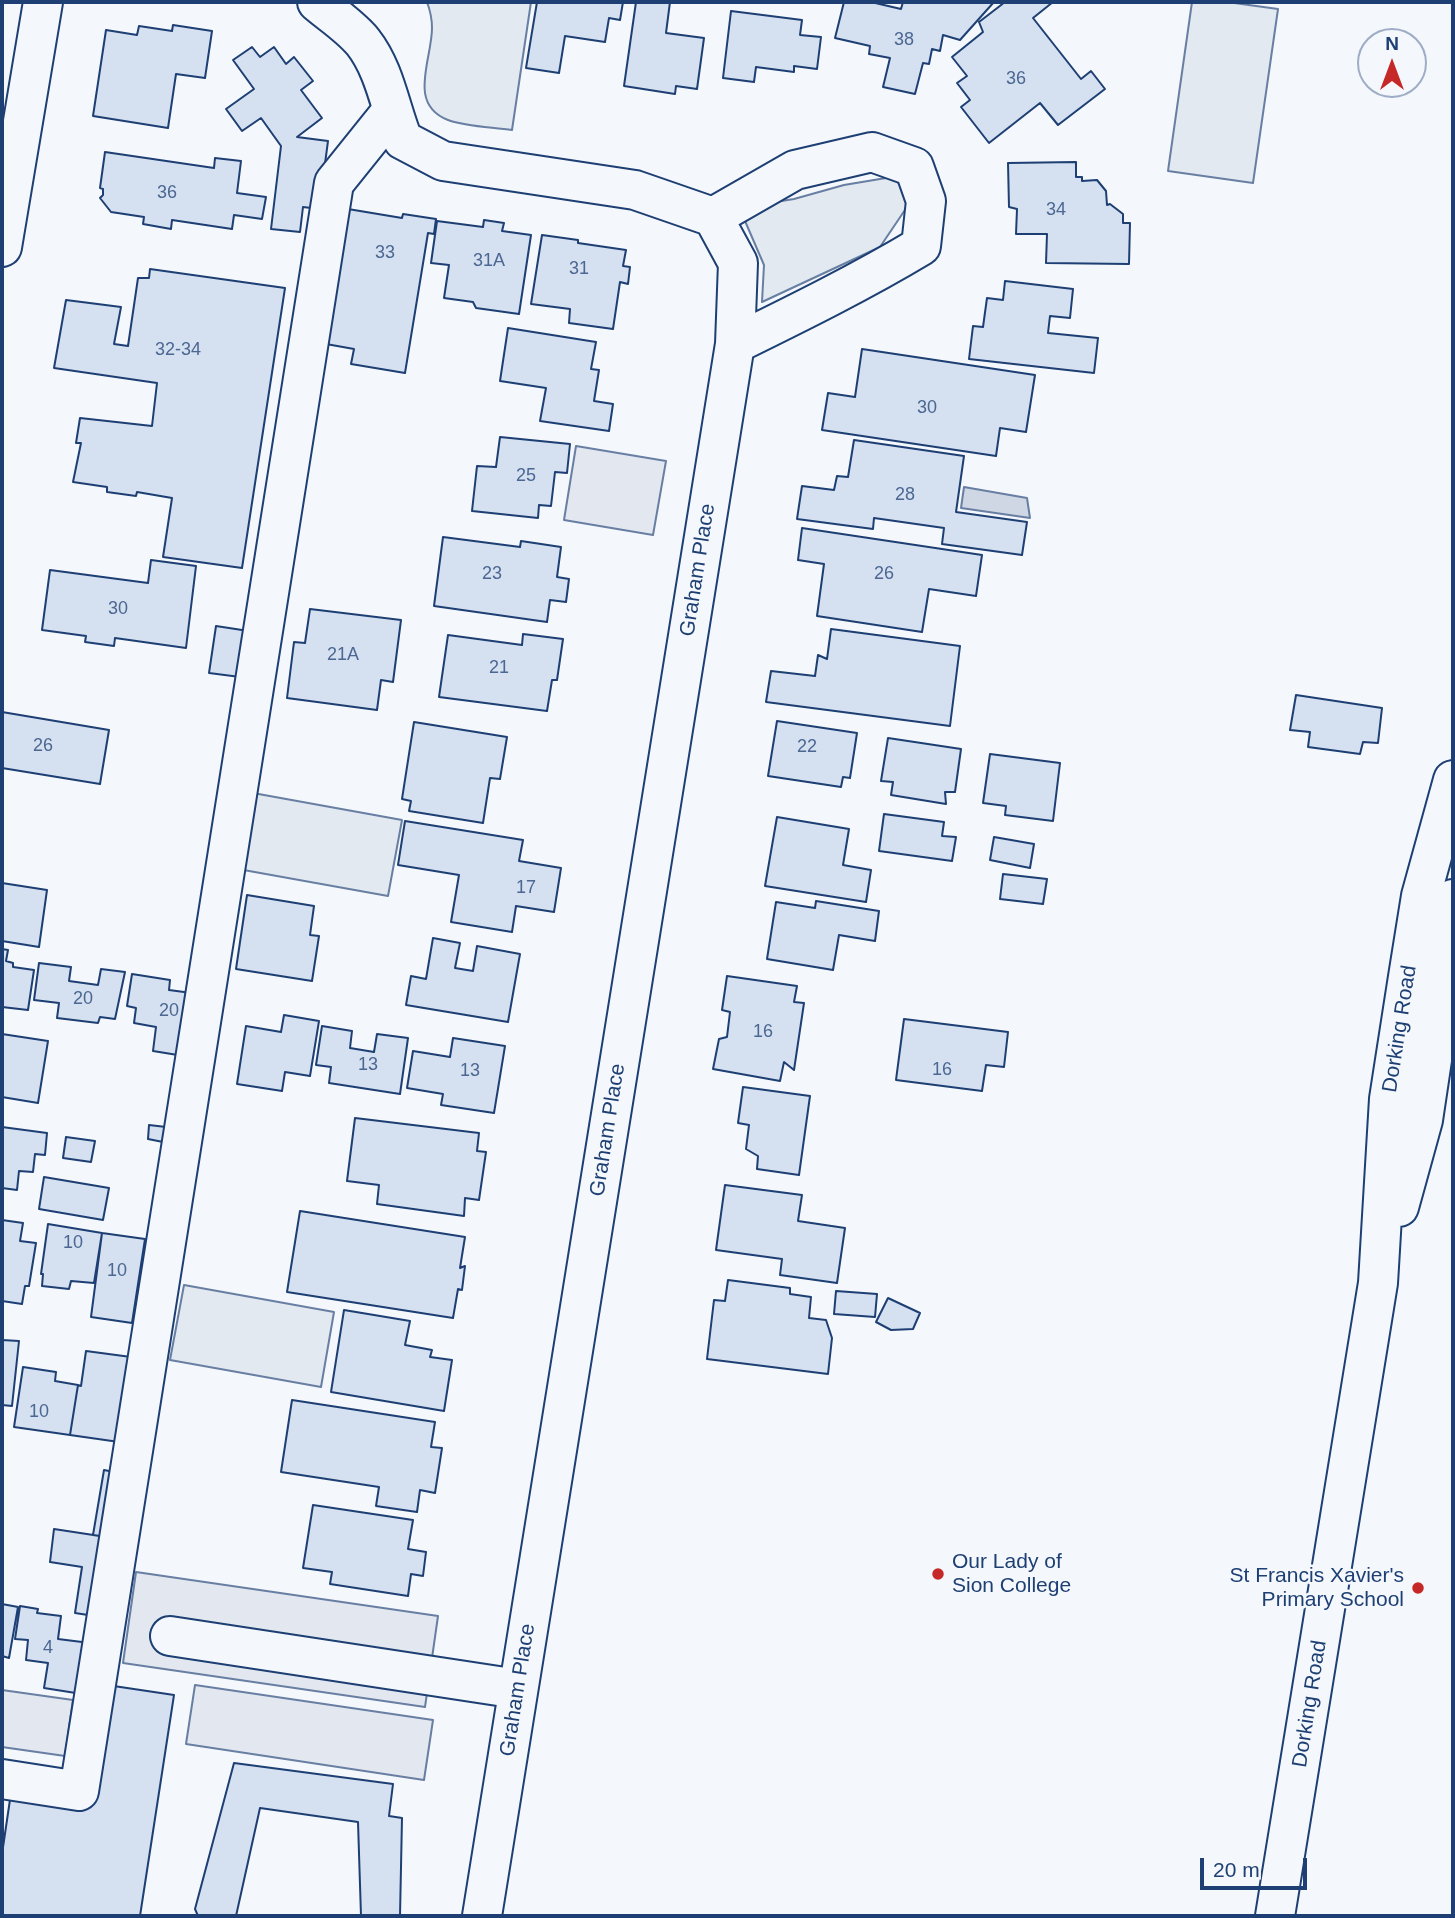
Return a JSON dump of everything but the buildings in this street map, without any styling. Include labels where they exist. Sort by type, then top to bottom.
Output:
[{"type":"street","points":[[2,247],[43,2]]},
{"type":"street","points":[[317,2],[363,41],[380,72],[402,140],[443,161],[635,190],[713,217],[795,170],[872,152],[914,167],[926,201],[921,246],[812,306],[735,344]]},
{"type":"street","points":[[2,1779],[79,1791],[334,183],[391,112]]},
{"type":"street","name":"Graham Place","points":[[482,1916],[735,344],[738,263],[713,217]]},
{"type":"street","name":"Dorking Road","points":[[1275,1916],[1378,1283],[1423,1120],[1426,979],[1421,896],[1453,780]]},
{"type":"street","name":"Dorking Road","points":[[1426,979],[1453,899]]},
{"type":"street","points":[[170,1636],[518,1689]]},
{"type":"shaded area","points":[[427,2],[531,2],[512,130],[448,120],[436,113],[428,103],[425,80],[432,28]]},
{"type":"shaded area","points":[[1192,2],[1227,2],[1278,9],[1253,183],[1168,171]]},
{"type":"shaded area","points":[[892,177],[905,189],[909,204],[880,247],[762,302],[764,265],[742,214],[750,206]]},
{"type":"shaded area","points":[[576,446],[666,461],[653,535],[564,520]]},
{"type":"shaded area","points":[[964,487],[1027,498],[1030,518],[961,508]]},
{"type":"shaded area","points":[[253,793],[402,820],[388,896],[238,869]]},
{"type":"shaded area","points":[[184,1285],[334,1312],[321,1387],[170,1360]]},
{"type":"shaded area","points":[[136,1572],[438,1616],[425,1707],[123,1663]]},
{"type":"shaded area","points":[[195,1685],[433,1720],[424,1780],[186,1744]]},
{"type":"shaded area","points":[[2,1690],[73,1700],[65,1756],[2,1747]]},
{"type":"place","name":"Our Lady of Sion College","points":[[938,1574]]},
{"type":"place","name":"St Francis Xavier's Primary School","points":[[1418,1588]]}]
